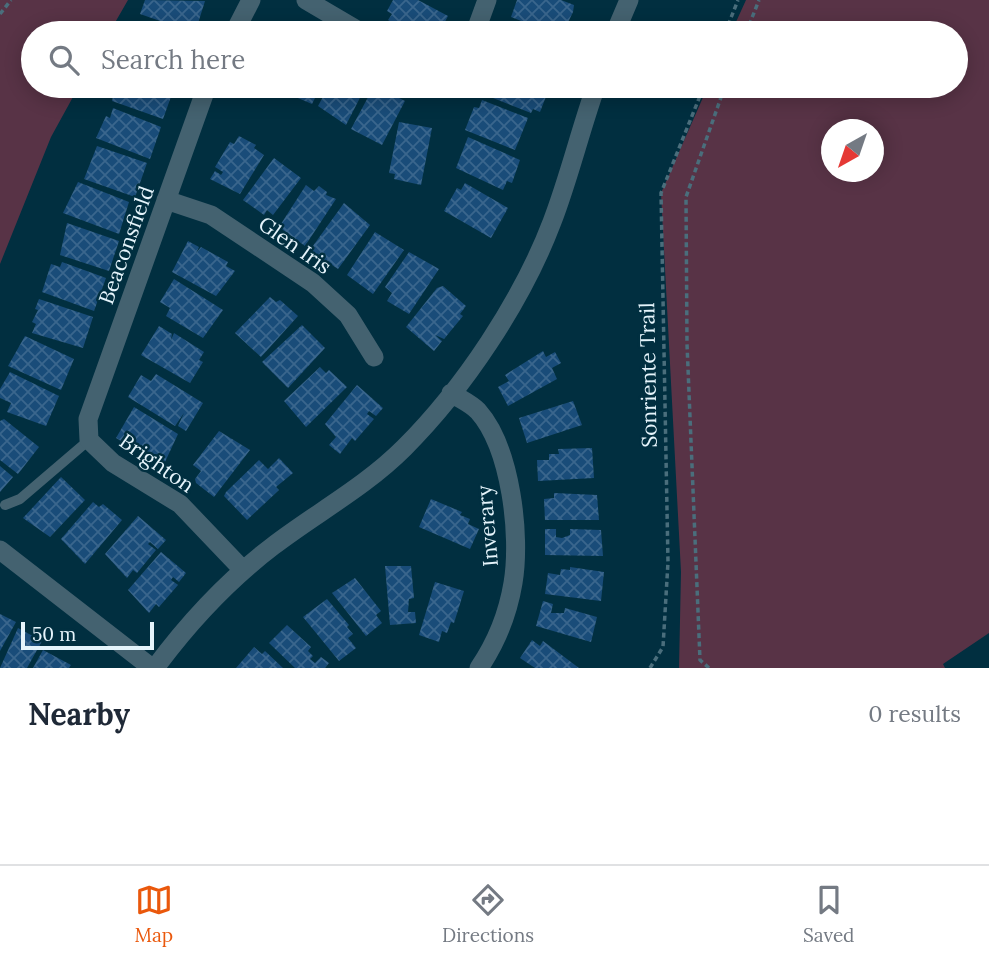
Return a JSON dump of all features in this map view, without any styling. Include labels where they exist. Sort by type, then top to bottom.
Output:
[{"type":"street","points":[[240,21],[251,0]]},
{"type":"street","points":[[306,0],[342,21]]},
{"type":"street","points":[[479,21],[487,0]]},
{"type":"street","points":[[620,21],[629,0]]},
{"type":"street","name":"Beaconsfield","points":[[88,419],[203,98]]},
{"type":"street","points":[[0,550],[153,668],[195,616],[243,570],[392,459],[451,393],[498,328],[531,272],[559,202],[592,98]]},
{"type":"street","name":"Glen Iris","points":[[166,200],[211,215],[313,283],[348,315],[374,357]]},
{"type":"street","name":"Inverary","points":[[451,393],[479,413],[492,434],[503,462],[512,505],[516,547],[513,583],[501,626],[479,668]]},
{"type":"street","name":"Brighton","points":[[88,419],[89,440],[113,463],[180,504],[243,570]]},
{"type":"lane","points":[[5,505],[19,499],[89,440]]},
{"type":"path","points":[[0,14],[11,0]]},
{"type":"path","points":[[730,21],[738,0]]},
{"type":"path","points":[[751,21],[760,0]]},
{"type":"path","name":"Sonriente Trail","points":[[650,668],[663,648],[668,562],[661,193],[699,98]]},
{"type":"path","points":[[709,668],[700,660],[687,344],[686,197],[721,98]]},
{"type":"shaded area","points":[[0,0],[128,0],[116,21],[21,21],[21,98],[72,98],[51,137],[0,264]]},
{"type":"shaded area","points":[[746,0],[989,0],[989,633],[943,664],[945,668],[679,668],[681,572],[661,193],[703,98],[968,98],[968,21],[736,21]]},
{"type":"building","points":[[145,0],[205,1],[199,21],[160,21],[140,14]]},
{"type":"building","points":[[393,0],[418,0],[448,16],[445,21],[390,21],[392,14],[387,11]]},
{"type":"building","points":[[517,0],[561,0],[574,5],[569,21],[521,21],[511,17]]},
{"type":"building","points":[[113,98],[171,98],[163,119],[112,101]]},
{"type":"building","points":[[298,98],[315,98],[312,104]]},
{"type":"building","points":[[322,98],[360,98],[346,125],[318,106]]},
{"type":"building","points":[[368,98],[399,98],[405,101],[382,145],[351,129]]},
{"type":"building","points":[[493,98],[545,98],[540,112],[533,109],[531,113]]},
{"type":"building","points":[[482,100],[528,118],[515,150],[465,130],[474,107],[479,108]]},
{"type":"building","points":[[113,108],[161,127],[150,159],[96,138],[106,116],[110,118]]},
{"type":"building","points":[[399,122],[432,128],[421,185],[394,179],[395,174],[389,173]]},
{"type":"building","points":[[239,136],[256,145],[254,148],[264,155],[240,194],[210,179],[215,171],[221,175],[223,172],[215,167],[230,142],[234,144]]},
{"type":"building","points":[[468,137],[520,160],[512,183],[507,181],[503,190],[456,168]]},
{"type":"building","points":[[97,146],[147,163],[135,197],[84,179]]},
{"type":"building","points":[[274,158],[301,178],[273,215],[267,210],[264,215],[243,200]]},
{"type":"building","points":[[78,182],[129,202],[119,234],[63,213]]},
{"type":"building","points":[[465,183],[508,208],[491,238],[444,211],[457,188],[461,190]]},
{"type":"building","points":[[306,185],[314,191],[319,186],[327,192],[326,195],[336,199],[305,246],[279,227]]},
{"type":"building","points":[[344,203],[370,225],[338,269],[310,250]]},
{"type":"building","points":[[67,223],[119,241],[109,271],[60,255]]},
{"type":"building","points":[[375,232],[404,250],[373,294],[347,275]]},
{"type":"building","points":[[188,241],[199,247],[196,253],[201,247],[228,262],[226,266],[235,271],[216,296],[172,272]]},
{"type":"building","points":[[409,252],[439,269],[409,314],[387,301],[392,293],[385,287]]},
{"type":"building","points":[[62,262],[106,278],[94,311],[42,292],[51,264],[60,267]]},
{"type":"building","points":[[174,279],[223,310],[203,338],[166,316],[170,308],[160,302]]},
{"type":"building","points":[[443,286],[466,306],[460,314],[463,316],[444,339],[435,335],[442,341],[434,351],[406,327],[437,288]]},
{"type":"building","points":[[270,297],[276,302],[280,300],[298,316],[261,357],[235,333]]},
{"type":"building","points":[[39,299],[93,317],[83,348],[32,333],[36,324],[32,322],[38,310],[35,309]]},
{"type":"building","points":[[302,325],[325,348],[288,388],[262,362]]},
{"type":"building","points":[[159,326],[172,334],[171,340],[174,333],[204,352],[199,360],[203,362],[190,383],[141,355]]},
{"type":"building","points":[[25,336],[74,359],[61,390],[8,366]]},
{"type":"building","points":[[543,351],[546,357],[555,352],[561,363],[552,368],[557,379],[508,406],[498,387],[509,381],[505,375]]},
{"type":"building","points":[[320,367],[326,373],[329,370],[347,387],[306,427],[284,401]]},
{"type":"building","points":[[10,372],[59,396],[46,426],[7,412],[11,403],[0,398],[0,389]]},
{"type":"building","points":[[156,374],[203,403],[186,431],[178,426],[184,413],[175,426],[128,397],[141,375],[151,381]]},
{"type":"building","points":[[357,385],[383,408],[376,416],[369,411],[367,414],[374,419],[355,441],[352,438],[340,454],[329,445],[336,437],[325,424]]},
{"type":"building","points":[[573,401],[582,425],[527,443],[519,418]]},
{"type":"building","points":[[134,407],[178,434],[165,462],[156,457],[155,460],[130,445],[134,438],[131,436],[126,444],[116,438]]},
{"type":"building","points":[[4,419],[39,447],[18,474],[0,460],[0,421]]},
{"type":"building","points":[[219,431],[250,450],[214,497],[196,483],[195,479],[201,471],[193,465]]},
{"type":"building","points":[[592,448],[594,478],[538,481],[537,460],[549,460],[549,454],[559,454],[558,449]]},
{"type":"building","points":[[279,458],[293,473],[276,487],[279,490],[247,520],[224,496],[226,492],[259,460],[268,469]]},
{"type":"building","points":[[0,466],[13,477],[0,492]]},
{"type":"building","points":[[61,477],[85,500],[50,537],[23,518]]},
{"type":"building","points":[[554,493],[597,495],[599,520],[545,520],[544,499],[554,498]]},
{"type":"building","points":[[431,499],[462,512],[460,515],[470,519],[468,524],[479,529],[470,549],[419,527]]},
{"type":"building","points":[[93,502],[99,507],[103,504],[122,520],[85,564],[61,539]]},
{"type":"building","points":[[138,516],[166,540],[158,549],[150,542],[148,544],[156,550],[137,573],[133,570],[127,578],[105,554]]},
{"type":"building","points":[[545,529],[556,529],[556,537],[562,538],[570,535],[570,529],[601,530],[603,556],[545,555]]},
{"type":"building","points":[[161,552],[186,573],[179,582],[173,577],[171,580],[178,585],[159,607],[156,604],[149,613],[128,590]]},
{"type":"building","points":[[385,566],[411,566],[414,598],[409,599],[408,612],[415,612],[416,623],[390,625]]},
{"type":"building","points":[[570,567],[604,572],[601,601],[545,594],[548,573],[560,575],[561,569],[570,570]]},
{"type":"building","points":[[355,578],[381,611],[376,615],[382,623],[366,636],[332,593]]},
{"type":"building","points":[[435,582],[464,591],[454,623],[451,622],[447,633],[442,631],[439,642],[419,635]]},
{"type":"building","points":[[327,599],[349,625],[347,627],[353,634],[348,638],[356,648],[339,661],[303,617]]},
{"type":"building","points":[[543,601],[553,604],[551,613],[564,613],[565,608],[597,617],[591,642],[536,626]]},
{"type":"building","points":[[0,614],[16,622],[0,651]]},
{"type":"building","points":[[287,625],[311,647],[308,651],[313,656],[310,659],[315,663],[321,657],[329,663],[325,668],[295,668],[269,643]]},
{"type":"building","points":[[18,628],[42,641],[27,668],[0,668]]},
{"type":"building","points":[[532,640],[540,646],[543,641],[579,668],[535,668],[520,658]]},
{"type":"building","points":[[254,647],[262,654],[265,651],[283,668],[236,668]]},
{"type":"building","points":[[43,650],[71,665],[69,668],[33,668]]}]
